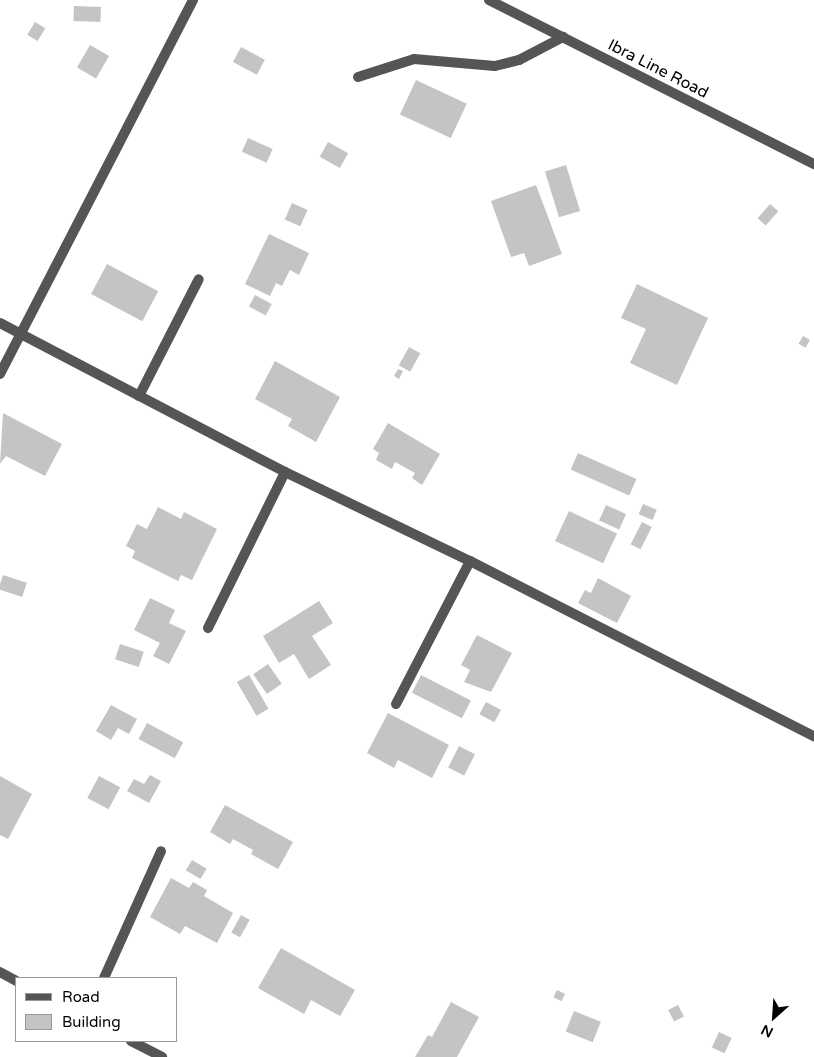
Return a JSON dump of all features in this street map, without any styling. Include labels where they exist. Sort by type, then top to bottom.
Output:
[{"type":"street","points":[[0,374],[193,0]]},
{"type":"street","name":"Ibra Line Road","points":[[490,0],[814,164]]},
{"type":"street","points":[[358,77],[414,59],[496,66],[518,60],[563,38]]},
{"type":"street","points":[[139,396],[199,279]]},
{"type":"street","points":[[0,323],[285,472],[470,561],[814,736]]},
{"type":"street","points":[[208,628],[285,472]]},
{"type":"street","points":[[396,704],[470,561]]},
{"type":"street","points":[[104,977],[161,851]]},
{"type":"street","points":[[0,972],[15,980]]},
{"type":"street","points":[[133,1042],[162,1057]]},
{"type":"building","points":[[74,6],[101,7],[100,22],[73,21]]},
{"type":"building","points":[[35,22],[45,28],[38,41],[27,35]]},
{"type":"building","points":[[90,45],[109,56],[96,79],[77,68]]},
{"type":"building","points":[[241,47],[265,60],[257,75],[233,62]]},
{"type":"building","points":[[416,80],[467,104],[451,138],[400,114]]},
{"type":"building","points":[[248,138],[273,149],[267,163],[242,152]]},
{"type":"building","points":[[328,142],[348,153],[340,168],[320,157]]},
{"type":"building","points":[[566,165],[580,211],[559,217],[545,171]]},
{"type":"building","points":[[536,185],[562,254],[529,266],[524,253],[511,257],[491,201]]},
{"type":"building","points":[[292,203],[308,210],[300,226],[285,219]]},
{"type":"building","points":[[770,204],[778,211],[766,226],[758,218]]},
{"type":"building","points":[[269,234],[309,253],[299,275],[290,270],[282,286],[276,283],[270,296],[245,284]]},
{"type":"building","points":[[107,264],[158,291],[142,321],[91,294]]},
{"type":"building","points":[[637,284],[708,318],[677,385],[630,363],[646,329],[621,318]]},
{"type":"building","points":[[255,295],[272,304],[266,315],[249,306]]},
{"type":"building","points":[[803,336],[810,340],[805,348],[798,344]]},
{"type":"building","points":[[409,347],[420,353],[410,372],[399,365]]},
{"type":"building","points":[[275,361],[340,397],[316,442],[288,426],[292,419],[255,399]]},
{"type":"building","points":[[398,369],[403,371],[399,379],[394,376]]},
{"type":"building","points":[[3,413],[62,444],[45,476],[6,456],[0,464]]},
{"type":"building","points":[[388,423],[440,454],[422,485],[412,478],[415,473],[395,462],[392,469],[376,460],[379,453],[373,449]]},
{"type":"building","points":[[578,453],[636,479],[629,495],[571,469]]},
{"type":"building","points":[[643,504],[657,510],[653,520],[639,514]]},
{"type":"building","points":[[606,505],[626,514],[619,529],[599,521]]},
{"type":"building","points":[[158,507],[181,519],[184,512],[217,529],[192,580],[181,575],[178,581],[132,558],[135,551],[126,546],[137,524],[147,529]]},
{"type":"building","points":[[569,511],[617,533],[603,563],[555,541]]},
{"type":"building","points":[[642,522],[652,527],[640,549],[631,544]]},
{"type":"building","points":[[3,575],[27,583],[22,597],[0,590]]},
{"type":"building","points":[[598,578],[631,596],[617,623],[578,603],[585,590],[591,593]]},
{"type":"building","points":[[150,598],[175,610],[169,623],[186,631],[169,664],[153,656],[160,643],[134,630]]},
{"type":"building","points":[[319,601],[333,623],[312,636],[331,665],[309,679],[294,654],[279,663],[263,636]]},
{"type":"building","points":[[477,635],[512,653],[491,692],[464,682],[470,670],[461,665]]},
{"type":"building","points":[[120,644],[144,652],[139,667],[115,659]]},
{"type":"building","points":[[268,664],[282,684],[267,694],[253,674]]},
{"type":"building","points":[[249,675],[268,709],[256,716],[237,682]]},
{"type":"building","points":[[421,675],[471,700],[462,718],[412,693]]},
{"type":"building","points":[[486,702],[501,710],[494,722],[479,714]]},
{"type":"building","points":[[111,705],[137,719],[129,734],[118,728],[111,740],[96,731]]},
{"type":"building","points":[[388,713],[449,745],[432,778],[398,760],[394,768],[367,753]]},
{"type":"building","points":[[147,723],[183,742],[175,758],[139,739]]},
{"type":"building","points":[[459,746],[475,754],[464,776],[448,767]]},
{"type":"building","points":[[150,775],[161,781],[149,803],[127,791],[134,779],[144,784]]},
{"type":"building","points":[[0,776],[32,794],[8,839],[0,835]]},
{"type":"building","points":[[99,776],[120,787],[108,809],[87,798]]},
{"type":"building","points":[[225,805],[293,842],[278,869],[251,854],[253,850],[233,839],[230,844],[210,832]]},
{"type":"building","points":[[192,860],[207,869],[200,879],[186,870]]},
{"type":"building","points":[[171,878],[189,888],[193,882],[207,890],[204,896],[233,913],[217,943],[185,926],[180,934],[150,917]]},
{"type":"building","points":[[241,915],[250,920],[240,937],[231,932]]},
{"type":"building","points":[[281,948],[355,990],[340,1016],[311,1000],[304,1014],[258,988]]},
{"type":"building","points":[[557,990],[565,994],[561,1001],[553,997]]},
{"type":"building","points":[[451,1002],[479,1017],[457,1057],[415,1057],[428,1035],[432,1037]]},
{"type":"building","points":[[678,1005],[684,1017],[674,1022],[668,1010]]},
{"type":"building","points":[[574,1011],[601,1022],[593,1042],[566,1031]]},
{"type":"building","points":[[719,1032],[732,1038],[725,1053],[712,1047]]}]
